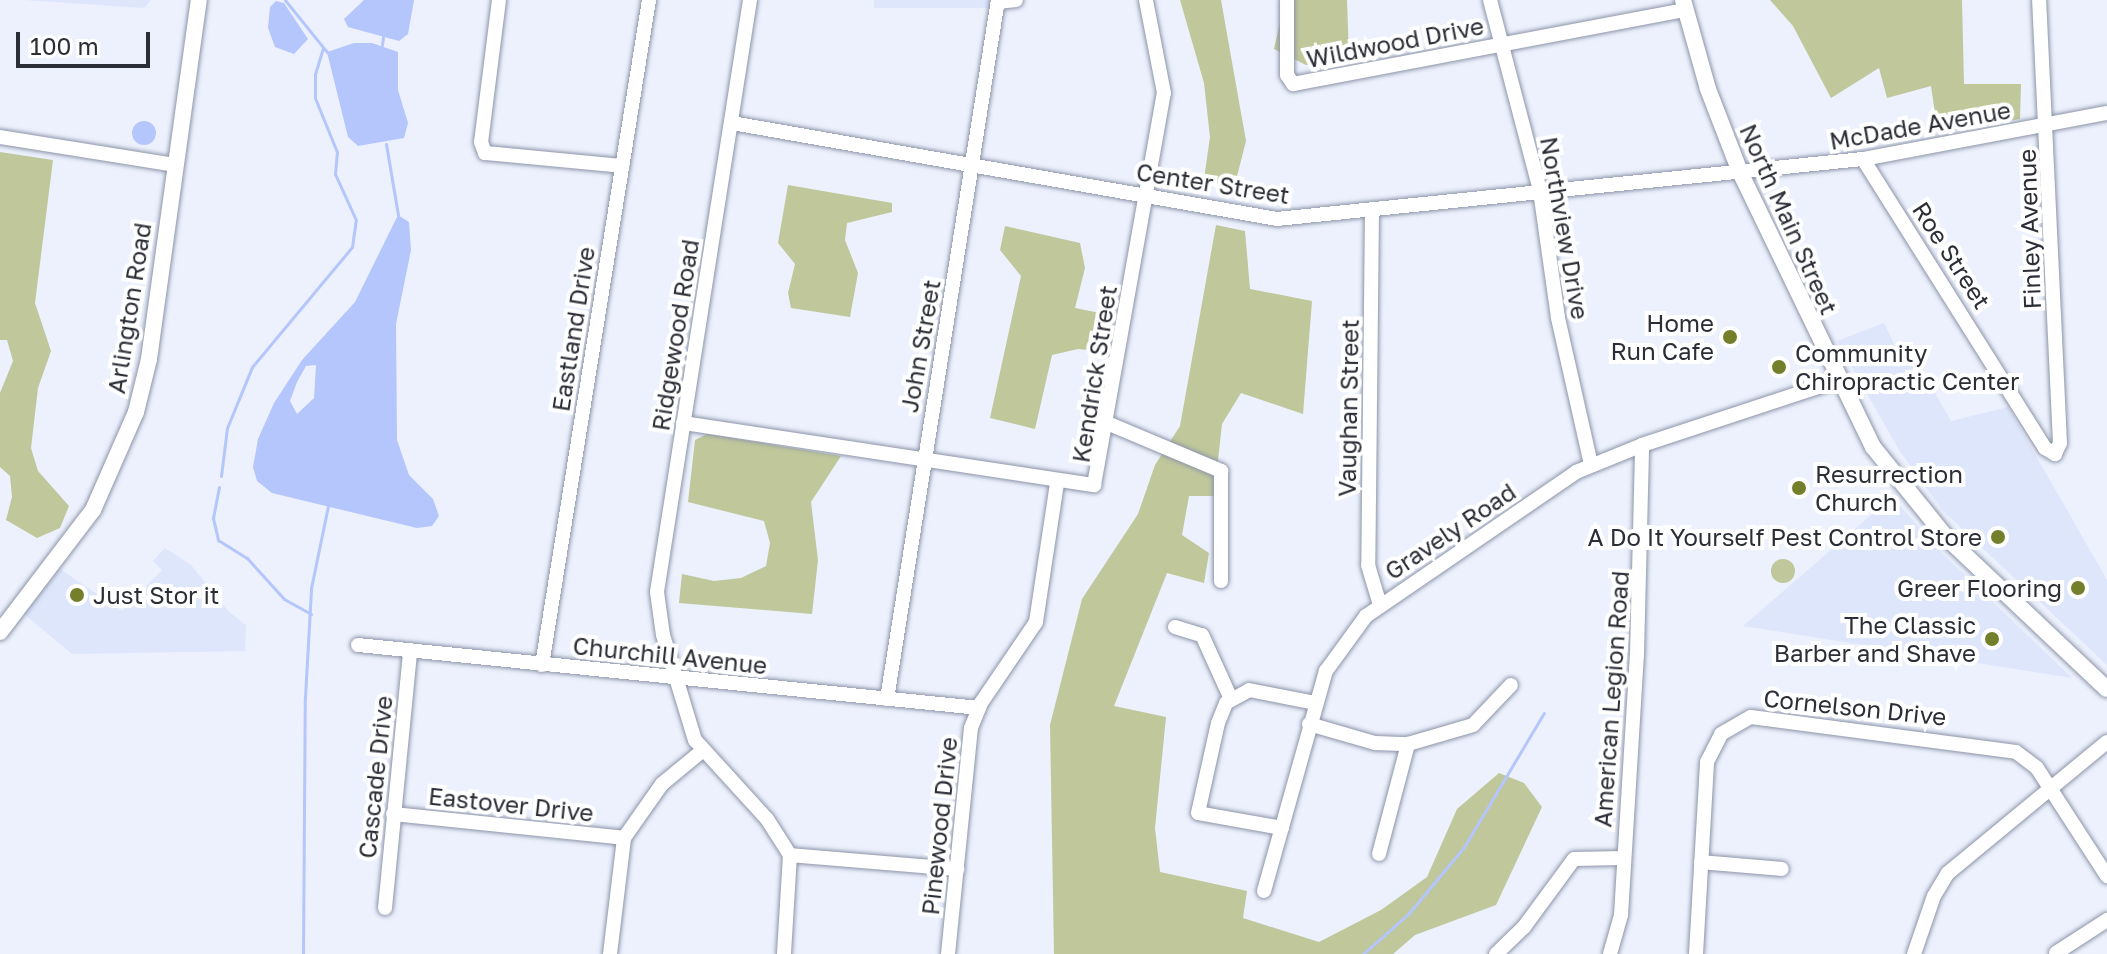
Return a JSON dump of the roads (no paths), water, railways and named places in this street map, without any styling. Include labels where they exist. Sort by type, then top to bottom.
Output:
[{"type":"main road","name":"Arlington Road","points":[[1,627],[85,523],[131,429],[149,359],[199,0]]},
{"type":"main road","name":"North Main Street","points":[[1684,5],[1740,172],[1837,381],[1873,447],[1925,513],[2107,689]]},
{"type":"street","points":[[499,0],[481,142],[485,153],[622,166]]},
{"type":"street","name":"Eastland Drive","points":[[542,665],[649,0]]},
{"type":"street","name":"Ridgewood Road","points":[[702,751],[674,677],[657,592],[750,0]]},
{"type":"street","points":[[998,1],[1016,0]]},
{"type":"street","name":"Kendrick Street","points":[[683,423],[1057,483],[1091,487],[1097,482],[1165,82],[1146,0]]},
{"type":"street","name":"Wildwood Drive","points":[[1287,0],[1287,75],[1293,84],[1500,45],[1684,5]]},
{"type":"street","name":"Northview Drive","points":[[1490,0],[1540,191],[1558,318],[1591,465]]},
{"type":"street","name":"Finley Avenue","points":[[2039,0],[2060,443],[2055,454]]},
{"type":"street","name":"John Street","points":[[887,699],[922,461],[998,1]]},
{"type":"street","name":"McDade Avenue","points":[[1740,172],[1863,159],[2107,113]]},
{"type":"street","name":"Center Street","points":[[732,123],[1277,219],[1740,172]]},
{"type":"street","points":[[0,137],[174,165]]},
{"type":"street","name":"Roe Street","points":[[1863,159],[2045,448],[2055,454]]},
{"type":"street","name":"Vaughan Street","points":[[1372,210],[1368,565],[1380,605]]},
{"type":"street","name":"Gravely Road","points":[[1264,891],[1315,703],[1336,652],[1380,605],[1591,465],[1642,445],[1837,381]]},
{"type":"street","points":[[1107,423],[1221,471],[1221,581]]},
{"type":"street","name":"American Legion Road","points":[[1610,954],[1621,915],[1622,858],[1637,655],[1642,445]]},
{"type":"street","name":"Pinewood Drive","points":[[948,954],[971,728],[979,708],[1036,622],[1057,483]]},
{"type":"street","points":[[1175,627],[1202,635],[1231,699]]},
{"type":"street","name":"Churchill Avenue","points":[[358,645],[979,708]]},
{"type":"street","name":"Cascade Drive","points":[[385,908],[410,651]]},
{"type":"street","points":[[1309,724],[1375,743],[1408,744],[1473,725],[1511,685]]},
{"type":"street","points":[[1282,828],[1198,813],[1218,723],[1231,699],[1259,688],[1315,703]]},
{"type":"street","name":"Cornelson Drive","points":[[1696,954],[1709,754],[1726,729],[1751,717],[1994,745],[2024,757],[2050,788],[2107,876]]},
{"type":"street","points":[[1914,954],[1934,896],[1948,873],[2107,742]]},
{"type":"street","points":[[1379,854],[1408,744]]},
{"type":"street","points":[[610,954],[624,838],[662,784],[702,751],[750,799],[790,855],[784,954]]},
{"type":"street","name":"Eastover Drive","points":[[393,814],[624,838]]},
{"type":"street","points":[[790,855],[957,869]]},
{"type":"street","points":[[1496,954],[1524,927],[1574,859],[1622,858]]},
{"type":"street","points":[[1701,862],[1782,869]]},
{"type":"street","points":[[2056,953],[2107,920]]},
{"type":"water","points":[[364,0],[414,0],[408,34],[399,41],[348,27],[344,19]]},
{"type":"water","points":[[276,1],[284,3],[308,39],[294,54],[275,47],[268,28],[270,7]]},
{"type":"water","points":[[354,43],[372,43],[398,52],[398,90],[408,123],[404,138],[358,146],[348,137],[327,52]]},
{"type":"water","points":[[144,121],[153,124],[156,133],[153,142],[144,145],[135,142],[132,133],[135,124]]},
{"type":"water","points":[[398,215],[409,222],[411,250],[396,324],[397,440],[409,475],[433,499],[439,516],[432,526],[417,528],[272,493],[257,481],[253,467],[258,439],[274,403],[302,360],[355,302]],"holes":[[[316,365],[314,398],[297,414],[290,401],[306,366]]]},
{"type":"waterway","points":[[285,0],[327,52]]},
{"type":"waterway","points":[[382,45],[383,37]]},
{"type":"waterway","points":[[221,476],[227,428],[252,367],[352,247],[356,220],[335,174],[337,152],[315,98],[315,74],[323,48]]},
{"type":"waterway","points":[[386,144],[398,215]]},
{"type":"waterway","points":[[219,487],[213,518],[218,540],[247,558],[284,599],[311,614]]},
{"type":"waterway","points":[[303,954],[305,697],[311,588],[328,506]]},
{"type":"waterway","points":[[1363,954],[1409,913],[1464,847],[1544,713]]},
{"type":"place","name":"Home Run Cafe","points":[[1730,337]]},
{"type":"place","name":"Community Chiropractic Center","points":[[1779,367]]},
{"type":"place","name":"Resurrection Church","points":[[1799,488]]},
{"type":"place","name":"A Do It Yourself Pest Control Store","points":[[1998,537]]},
{"type":"place","name":"Greer Flooring","points":[[2078,588]]},
{"type":"place","name":"Just Stor it","points":[[77,595]]},
{"type":"place","name":"The Classic Barber and Shave","points":[[1992,639]]}]
